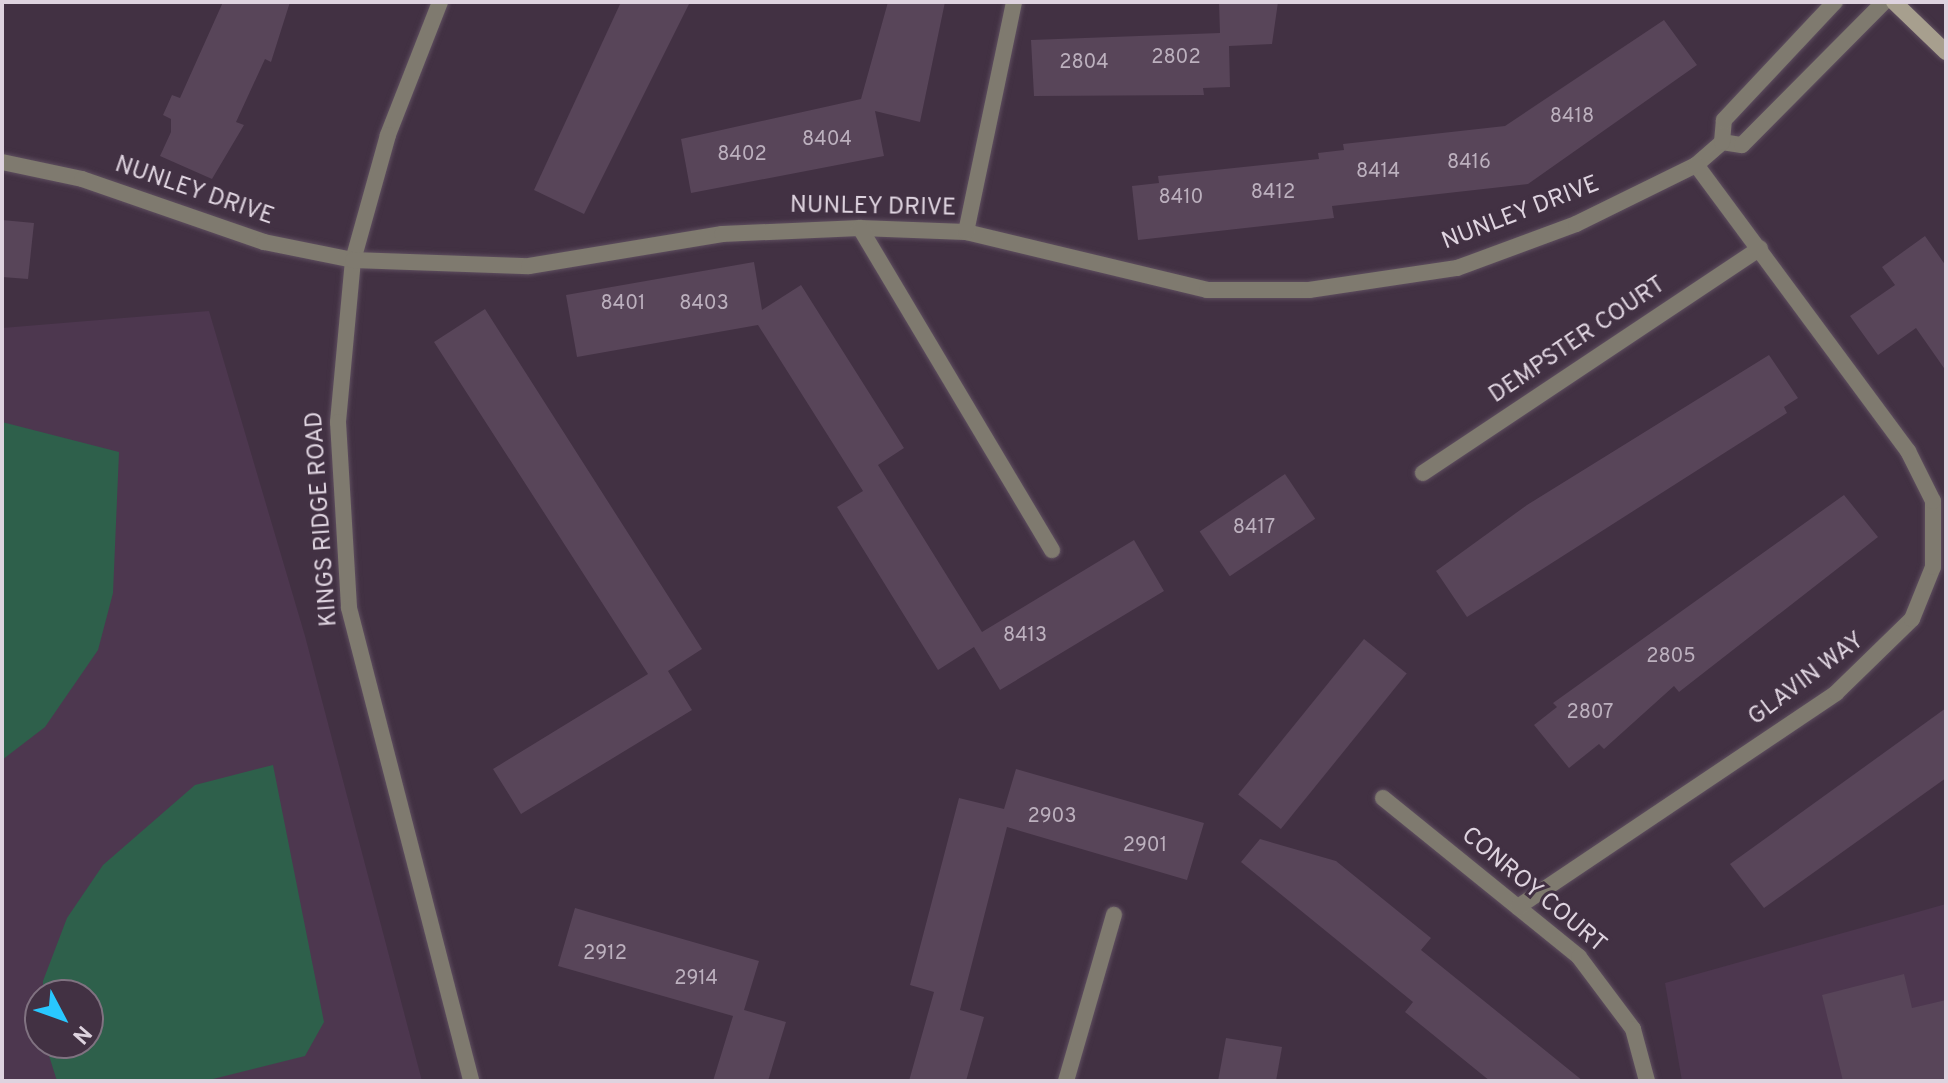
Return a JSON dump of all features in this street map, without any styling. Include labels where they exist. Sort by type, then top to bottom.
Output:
[{"type":"street","name":"KINGS RIDGE ROAD","points":[[440,2],[392,122],[353,260],[338,371],[349,608],[471,1081]]},
{"type":"street","points":[[966,232],[1014,2]]},
{"type":"street","name":"NUNLEY DRIVE","points":[[2,162],[82,179],[253,239],[353,260],[529,266],[722,234],[860,228],[966,232],[1181,286],[1309,290],[1457,268],[1576,224],[1696,165],[1722,142],[1724,120],[1835,2]]},
{"type":"street","name":"NUNLEY DRIVE","points":[[1722,142],[1742,145],[1884,2]]},
{"type":"street","points":[[1894,2],[1946,52]]},
{"type":"street","name":"GLAVIN WAY","points":[[1518,907],[1836,693],[1912,619],[1933,567],[1936,526],[1924,480],[1760,248],[1696,165]]},
{"type":"street","points":[[860,228],[1052,550]]},
{"type":"street","name":"DEMPSTER COURT","points":[[1423,473],[1760,248]]},
{"type":"street","name":"CONROY COURT","points":[[1383,798],[1579,957],[1618,1004],[1633,1029],[1647,1081]]},
{"type":"street","points":[[1066,1081],[1114,915]]},
{"type":"shaded area","points":[[209,311],[305,636],[422,1081],[2,1081],[2,328]]},
{"type":"shaded area","points":[[1946,904],[1946,1081],[1682,1081],[1665,983]]},
{"type":"green space","points":[[2,422],[119,452],[113,593],[98,650],[45,727],[2,760]]},
{"type":"green space","points":[[273,765],[324,1022],[305,1056],[205,1081],[57,1081],[50,1059],[104,1059],[104,979],[44,979],[67,918],[103,865],[195,785]]},
{"type":"building","points":[[223,2],[290,2],[271,62],[265,59],[236,122],[244,125],[212,179],[160,156],[171,132],[171,119],[163,115],[172,95],[180,98]]},
{"type":"building","points":[[621,2],[690,2],[584,214],[534,190]]},
{"type":"building","points":[[888,2],[945,2],[920,122],[875,111],[884,156],[691,193],[681,139],[861,99]]},
{"type":"building","points":[[1219,2],[1278,2],[1272,44],[1229,46],[1230,87],[1203,88],[1204,95],[1034,96],[1031,40],[1220,33]]},
{"type":"building","points":[[1664,20],[1697,65],[1528,184],[1332,206],[1334,218],[1138,240],[1132,186],[1159,183],[1158,176],[1319,159],[1318,153],[1344,150],[1343,144],[1505,126]]},
{"type":"building","points":[[2,220],[34,223],[28,279],[2,277]]},
{"type":"building","points":[[1925,236],[1946,266],[1946,371],[1916,328],[1878,355],[1850,316],[1895,285],[1882,267]]},
{"type":"building","points":[[754,262],[762,310],[801,285],[904,448],[878,465],[982,632],[1134,540],[1164,591],[1000,690],[974,647],[938,670],[837,507],[863,491],[758,325],[577,357],[566,295]]},
{"type":"building","points":[[485,309],[702,649],[668,671],[692,710],[521,814],[493,769],[648,674],[434,342]]},
{"type":"building","points":[[1769,355],[1798,398],[1784,407],[1787,413],[1467,617],[1436,571],[1527,505]]},
{"type":"building","points":[[1285,474],[1315,519],[1230,576],[1200,532]]},
{"type":"building","points":[[1844,495],[1878,537],[1679,692],[1674,686],[1604,749],[1599,744],[1569,768],[1534,725],[1557,707],[1553,703]]},
{"type":"building","points":[[1364,639],[1407,674],[1281,829],[1238,794]]},
{"type":"building","points":[[1946,708],[1946,778],[1764,908],[1730,864]]},
{"type":"building","points":[[1016,769],[1204,823],[1187,880],[1007,827],[960,1010],[984,1017],[966,1081],[909,1081],[934,992],[910,985],[959,798],[1004,809]]},
{"type":"building","points":[[1260,839],[1336,861],[1431,938],[1421,950],[1583,1081],[1490,1081],[1405,1012],[1413,1002],[1241,862]]},
{"type":"building","points":[[575,908],[759,961],[744,1010],[786,1022],[768,1081],[713,1081],[733,1016],[558,966]]},
{"type":"building","points":[[1904,974],[1912,1008],[1946,1000],[1946,1081],[1843,1081],[1822,995]]},
{"type":"building","points":[[1226,1038],[1282,1047],[1276,1081],[1218,1081]]}]
